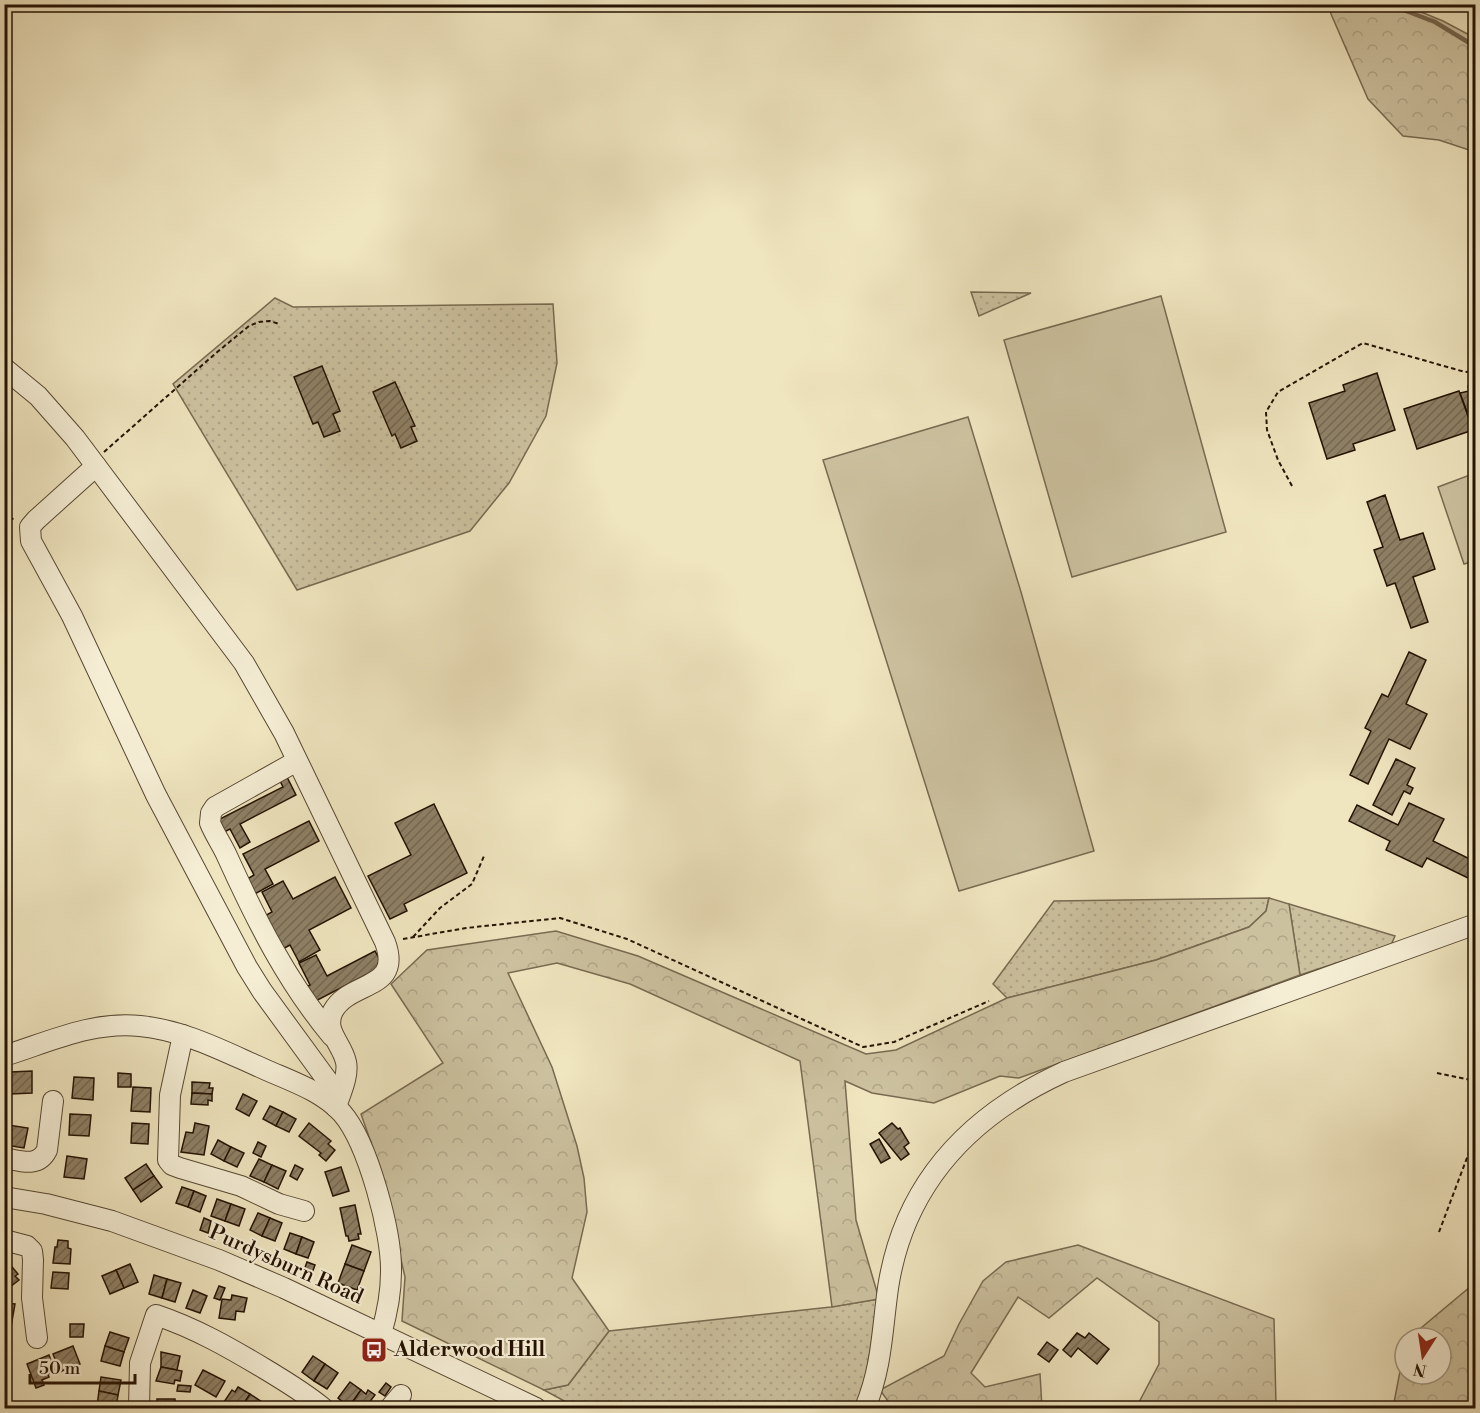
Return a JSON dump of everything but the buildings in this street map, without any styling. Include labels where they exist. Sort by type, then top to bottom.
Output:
[{"type":"street","points":[[4,368],[39,396],[95,464],[244,663],[266,699],[297,761],[390,956],[386,972],[377,980],[343,998],[334,1008],[330,1018],[334,1038]]},
{"type":"street","points":[[95,464],[30,527],[31,542],[72,616],[156,795],[247,967],[261,991],[327,1080],[336,1107]]},
{"type":"street","points":[[297,761],[215,807],[211,813],[210,824],[271,945],[310,1009],[334,1038],[343,1053],[346,1070],[336,1107]]},
{"type":"street","points":[[865,1408],[878,1370],[888,1288],[906,1225],[945,1159],[965,1136],[990,1114],[1017,1095],[1064,1072],[1476,924]]},
{"type":"street","points":[[4,1056],[84,1029],[139,1026],[183,1035],[326,1099],[336,1107],[351,1127],[370,1168],[391,1257],[389,1299],[381,1334]]},
{"type":"street","points":[[183,1035],[170,1095],[168,1160],[172,1165],[241,1186],[279,1204],[304,1211]]},
{"type":"street","points":[[4,1158],[33,1162],[39,1161],[44,1156],[47,1150],[53,1101]]},
{"type":"street","name":"Purdysburn Road","points":[[4,1197],[46,1204],[112,1221],[166,1239],[252,1274],[536,1408]]},
{"type":"street","points":[[4,1240],[27,1246],[32,1251],[32,1298],[37,1338]]},
{"type":"street","points":[[139,1408],[140,1363],[156,1316],[208,1336],[239,1353],[306,1394],[323,1408]]},
{"type":"path","points":[[95,464],[216,352],[249,326],[270,321],[279,324]]},
{"type":"path","points":[[1292,486],[1278,460],[1267,430],[1266,412],[1278,392],[1363,343],[1465,372],[1476,371]]},
{"type":"path","points":[[413,937],[440,908],[472,885],[484,856]]},
{"type":"path","points":[[385,942],[465,928],[560,918],[627,939],[864,1047],[894,1042],[989,1000]]},
{"type":"path","points":[[1437,1072],[1476,1081]]},
{"type":"path","points":[[1439,1232],[1476,1134]]},
{"type":"green space","points":[[1329,5],[1404,5],[1443,21],[1475,38],[1475,152],[1439,140],[1403,136],[1368,99]]},
{"type":"green space","points":[[971,292],[1031,293],[979,316]]},
{"type":"green space","points":[[1161,296],[1226,532],[1072,577],[1004,340]]},
{"type":"green space","points":[[275,298],[293,307],[553,304],[557,363],[546,416],[509,483],[470,531],[297,590],[173,384]]},
{"type":"green space","points":[[968,417],[1021,592],[1094,851],[959,891],[823,460]]},
{"type":"green space","points":[[1475,473],[1475,561],[1464,564],[1438,487]]},
{"type":"green space","points":[[1269,898],[1266,911],[1249,927],[1156,960],[1007,998],[993,984],[1054,901]]},
{"type":"green space","points":[[1269,898],[1289,904],[1300,975],[1019,1078],[1000,1076],[934,1103],[872,1093],[845,1081],[856,1220],[879,1299],[832,1307],[800,1061],[630,984],[557,963],[508,973],[552,1067],[577,1146],[584,1178],[587,1212],[572,1278],[609,1331],[568,1385],[544,1390],[402,1321],[405,1277],[380,1168],[361,1114],[443,1063],[391,984],[427,950],[556,931],[638,956],[866,1054],[896,1050],[1007,998],[1156,960],[1249,927],[1266,911]]},
{"type":"green space","points":[[1289,904],[1395,936],[1391,945],[1300,975]]},
{"type":"green space","points":[[1078,1245],[1274,1319],[1276,1405],[1271,1408],[1060,1408],[1137,1406],[1159,1364],[1159,1322],[1097,1278],[1049,1318],[1018,1297],[971,1373],[985,1387],[1040,1374],[1042,1408],[893,1408],[880,1390],[944,1356],[983,1281],[1006,1262]]},
{"type":"green space","points":[[1470,1287],[1476,1287],[1475,1408],[1393,1408],[1397,1386],[1453,1386],[1453,1326],[1423,1326]]},
{"type":"green space","points":[[879,1299],[862,1398],[856,1408],[577,1408],[544,1390],[568,1385],[609,1331],[831,1307]]},
{"type":"waterway","points":[[1388,4],[1435,22],[1476,47]]},
{"type":"place","name":"Alderwood Hill","points":[[374,1350]]}]
